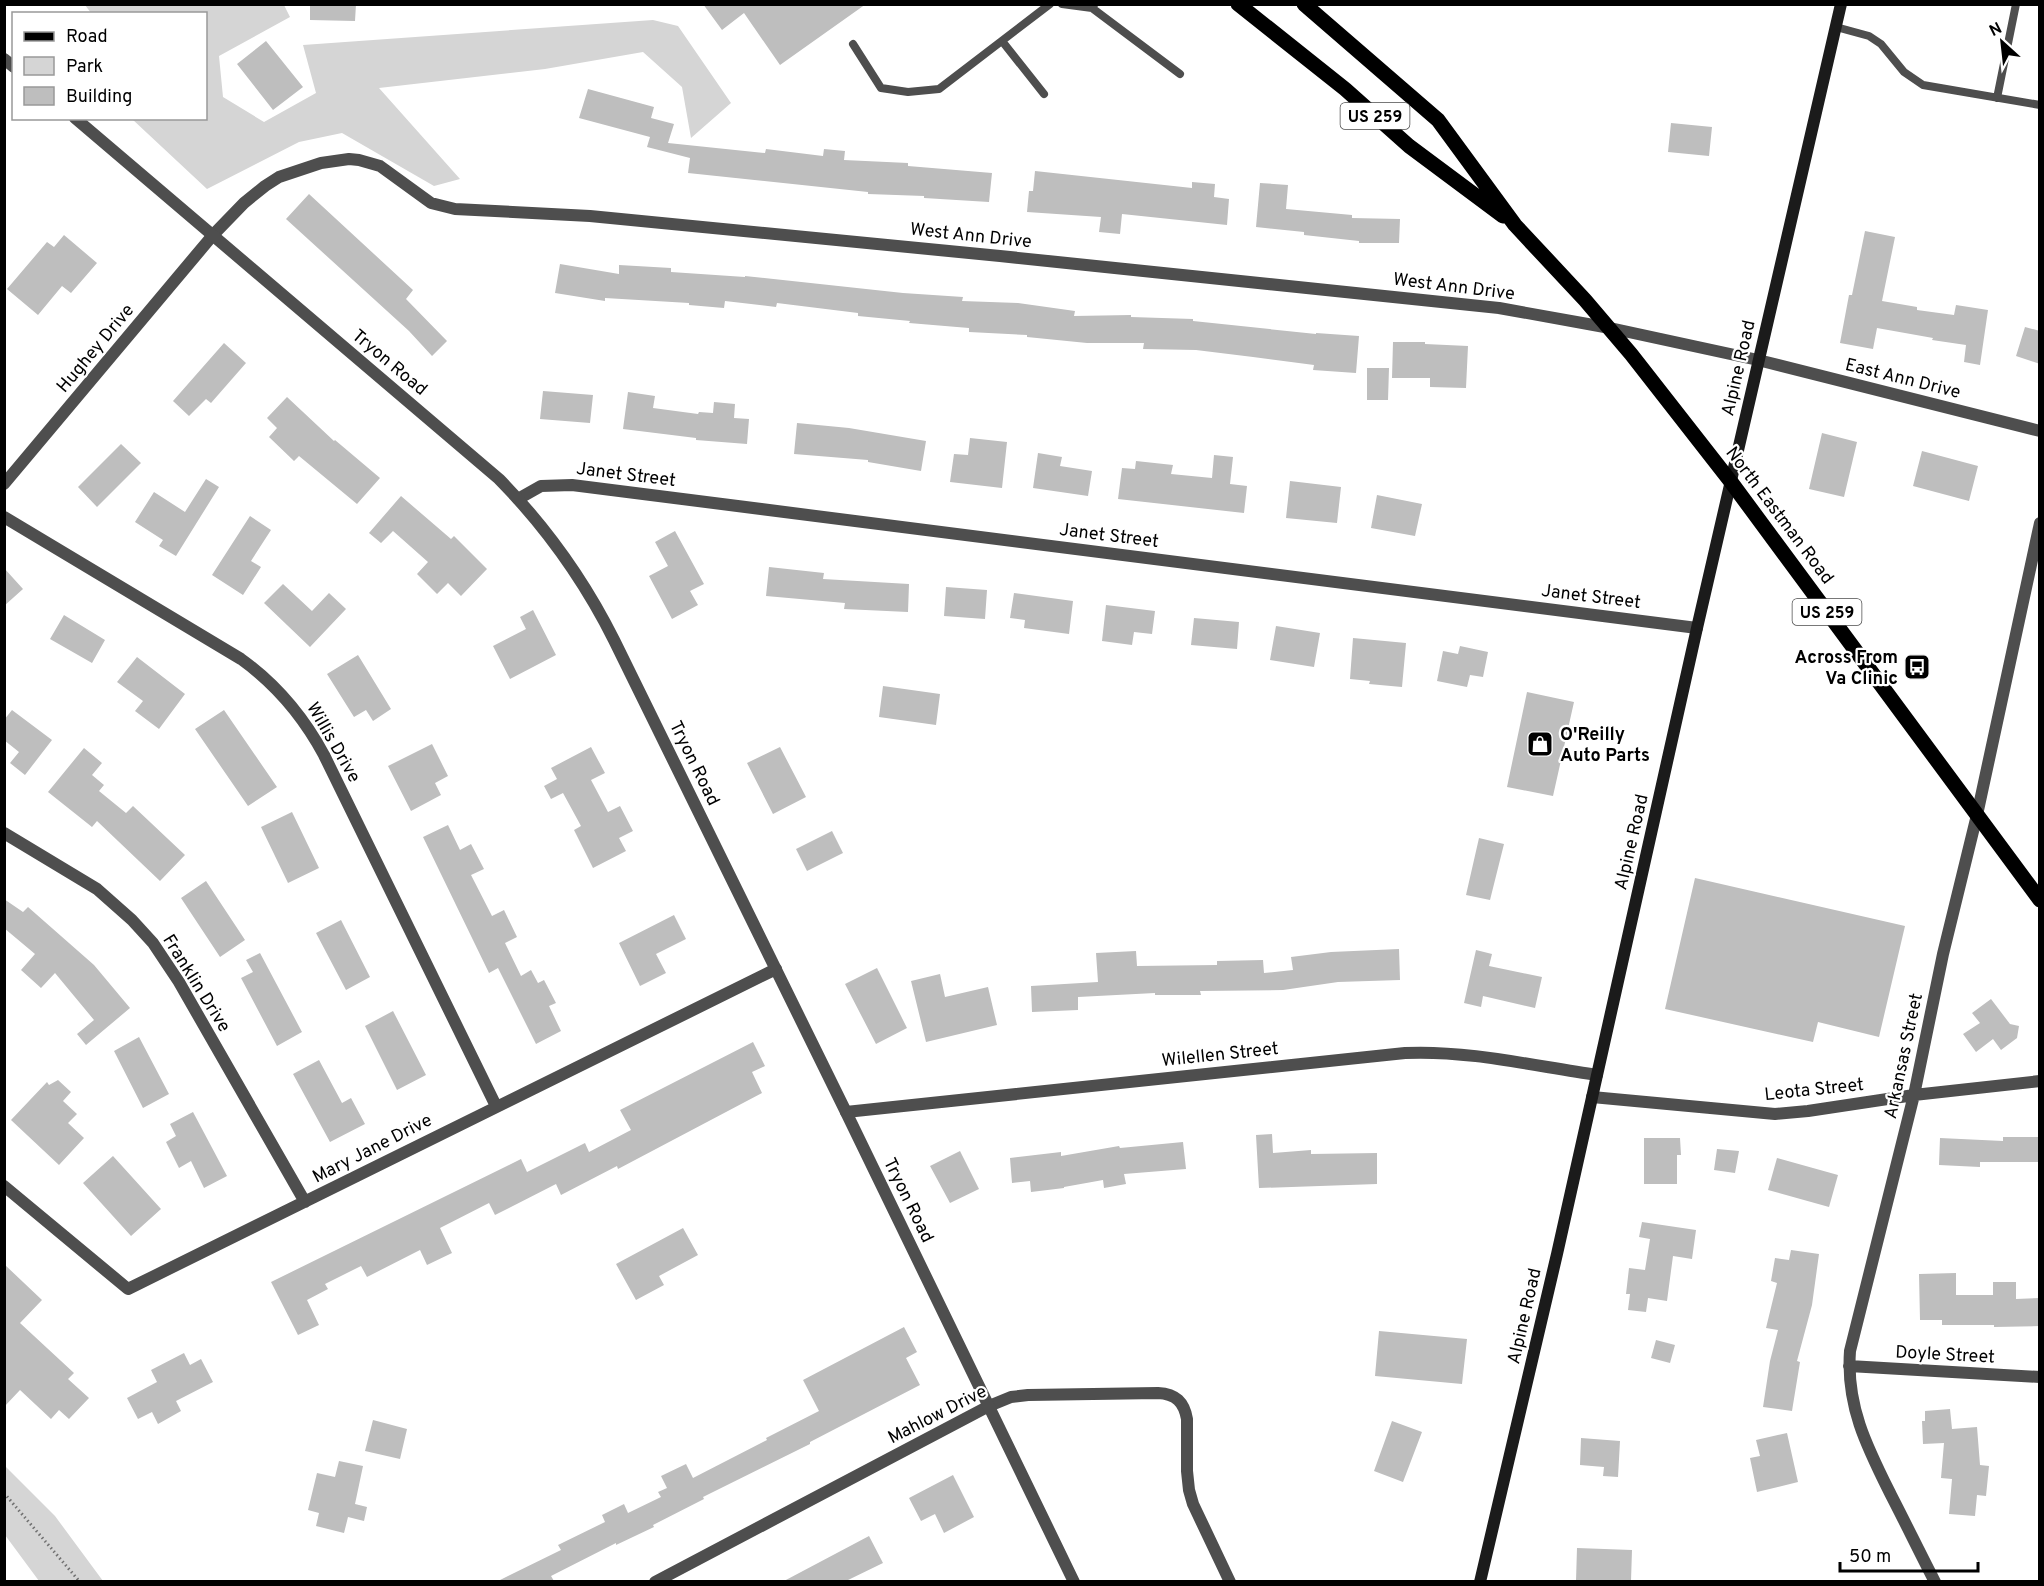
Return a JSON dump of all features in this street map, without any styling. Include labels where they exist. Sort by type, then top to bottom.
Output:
[{"type":"main road","name":"North Eastman Road","points":[[1238,4],[1345,89],[1408,146],[1515,225]]},
{"type":"main road","name":"North Eastman Road","points":[[1304,4],[1438,120],[1515,225],[1610,328],[1731,482],[2040,900]]},
{"type":"main road","name":"Alpine Road","points":[[1480,1581],[1557,1254],[1697,628],[1841,4]]},
{"type":"street","name":"Tryon Road","points":[[77,120],[479,461],[518,499],[571,564],[600,612],[1074,1581]]},
{"type":"street","name":"West Ann Drive","points":[[213,235],[243,203],[279,177],[312,165],[349,159],[380,166],[431,204],[455,209],[590,216],[1445,301],[1610,328],[1758,360]]},
{"type":"street","name":"Hughey Drive","points":[[4,484],[213,235]]},
{"type":"street","name":"East Ann Drive","points":[[1758,360],[2040,431]]},
{"type":"street","name":"Janet Street","points":[[518,499],[542,486],[572,485],[1697,628]]},
{"type":"street","name":"Willis Drive","points":[[4,517],[241,659],[290,702],[309,728],[324,755],[496,1106]]},
{"type":"street","name":"Arkansas Street","points":[[1935,1581],[1865,1442],[1851,1396],[1849,1366],[1854,1333],[1914,1095],[1943,954],[1977,815],[2040,523]]},
{"type":"street","name":"Franklin Drive","points":[[4,834],[97,889],[132,920],[153,943],[179,982],[305,1202]]},
{"type":"street","name":"Mary Jane Drive","points":[[4,1186],[128,1289],[776,969]]},
{"type":"street","name":"Wilellen Street","points":[[846,1112],[1405,1053],[1474,1057],[1597,1075]]},
{"type":"street","name":"Leota Street","points":[[1592,1096],[1775,1114],[1914,1095],[2040,1082]]},
{"type":"street","name":"Doyle Street","points":[[1849,1366],[2040,1377]]},
{"type":"street","name":"Mahlow Drive","points":[[655,1581],[989,1406],[1011,1397],[1158,1393],[1176,1397],[1185,1409],[1188,1419],[1189,1490],[1199,1518],[1230,1581]]},
{"type":"lane","points":[[853,44],[881,88],[908,92],[939,89],[1050,4]]},
{"type":"lane","points":[[1062,4],[1093,6],[1180,74]]},
{"type":"lane","points":[[1997,98],[2016,4]]},
{"type":"lane","points":[[1836,27],[1869,36],[1881,44],[1904,72],[1923,85],[2040,105]]},
{"type":"lane","points":[[1002,41],[1044,94]]},
{"type":"path","points":[[4,1493],[80,1581]]},
{"type":"green space","points":[[85,5],[284,5],[290,17],[219,56],[223,97],[264,122],[316,93],[303,45],[653,20],[678,26],[731,103],[691,138],[682,87],[643,52],[545,69],[379,88],[460,179],[434,186],[342,133],[299,142],[207,189],[133,120],[207,120],[207,12],[90,12]]},
{"type":"green space","points":[[4,1465],[55,1516],[103,1581],[39,1581],[5,1535]]},
{"type":"building","points":[[310,4],[356,4],[355,21],[310,20]]},
{"type":"building","points":[[703,4],[866,4],[780,65],[744,13],[722,30]]},
{"type":"building","points":[[266,41],[303,87],[273,110],[237,64]]},
{"type":"building","points":[[588,89],[654,107],[651,118],[674,124],[668,143],[765,153],[766,149],[823,156],[824,149],[845,151],[844,160],[908,163],[908,166],[992,173],[989,202],[868,194],[868,192],[688,173],[690,158],[647,147],[650,137],[579,118]]},
{"type":"building","points":[[1671,123],[1712,127],[1709,156],[1668,152]]},
{"type":"building","points":[[1035,171],[1192,188],[1192,182],[1215,184],[1214,197],[1229,199],[1227,225],[1122,214],[1120,234],[1099,232],[1101,217],[1027,212],[1029,191],[1033,191]]},
{"type":"building","points":[[1260,183],[1288,185],[1286,209],[1352,215],[1352,218],[1400,219],[1399,243],[1359,243],[1359,241],[1304,235],[1304,232],[1256,227]]},
{"type":"building","points":[[309,194],[413,290],[406,299],[447,341],[432,356],[409,331],[286,219]]},
{"type":"building","points":[[1865,231],[1895,237],[1882,301],[1917,307],[1917,310],[1954,315],[1956,305],[1988,310],[1980,365],[1964,362],[1966,345],[1877,328],[1873,349],[1840,343]]},
{"type":"building","points":[[64,235],[97,263],[71,293],[62,286],[38,315],[7,289],[47,242],[54,247]]},
{"type":"building","points":[[560,264],[619,274],[619,265],[671,268],[671,272],[745,276],[963,297],[962,301],[1018,303],[1075,311],[1074,316],[1131,315],[1131,317],[1193,319],[1193,321],[1316,334],[1359,336],[1356,373],[1313,370],[1314,365],[1196,350],[1143,349],[1144,343],[1087,343],[1027,337],[1027,335],[969,332],[969,328],[909,323],[910,321],[858,316],[858,313],[777,303],[776,307],[725,301],[724,308],[689,305],[689,303],[605,298],[605,301],[555,293]]},
{"type":"building","points":[[2025,327],[2040,331],[2040,364],[2016,356]]},
{"type":"building","points":[[1393,342],[1468,346],[1466,388],[1430,387],[1430,378],[1392,378]]},
{"type":"building","points":[[224,343],[246,363],[211,403],[206,399],[189,416],[173,401]]},
{"type":"building","points":[[1367,368],[1389,368],[1388,400],[1367,400]]},
{"type":"building","points":[[543,391],[593,395],[590,423],[540,419]]},
{"type":"building","points":[[628,392],[655,396],[653,408],[698,414],[699,412],[713,413],[714,402],[735,404],[734,418],[749,419],[747,444],[696,440],[696,438],[623,429]]},
{"type":"building","points":[[287,397],[334,441],[380,478],[357,504],[299,456],[294,461],[269,437],[277,428],[267,418]]},
{"type":"building","points":[[797,423],[849,428],[926,441],[921,471],[868,462],[868,460],[794,454]]},
{"type":"building","points":[[1822,433],[1857,442],[1844,497],[1809,489]]},
{"type":"building","points":[[970,438],[1007,442],[1002,488],[950,482],[954,454],[968,455]]},
{"type":"building","points":[[121,444],[141,463],[97,507],[78,487]]},
{"type":"building","points":[[1922,451],[1978,466],[1969,501],[1913,486]]},
{"type":"building","points":[[1038,453],[1062,457],[1060,466],[1092,471],[1088,496],[1033,488]]},
{"type":"building","points":[[1214,455],[1233,457],[1230,484],[1247,486],[1244,513],[1118,499],[1122,468],[1135,469],[1136,461],[1173,465],[1171,474],[1212,478]]},
{"type":"building","points":[[206,479],[219,487],[176,556],[159,546],[163,540],[135,522],[154,492],[185,512]]},
{"type":"building","points":[[1290,481],[1341,487],[1337,523],[1286,518]]},
{"type":"building","points":[[1377,495],[1422,504],[1415,536],[1371,528]]},
{"type":"building","points":[[401,496],[451,539],[454,536],[487,569],[461,596],[448,583],[437,594],[417,574],[428,562],[393,531],[381,543],[369,533]]},
{"type":"building","points":[[250,516],[271,530],[251,561],[261,567],[243,595],[212,575]]},
{"type":"building","points":[[675,531],[704,584],[690,591],[698,605],[672,619],[649,576],[668,566],[655,542]]},
{"type":"building","points":[[769,567],[824,573],[823,579],[909,584],[908,612],[844,609],[845,603],[766,596]]},
{"type":"building","points":[[4,568],[23,589],[4,606]]},
{"type":"building","points":[[283,584],[312,611],[329,593],[346,609],[310,647],[264,603]]},
{"type":"building","points":[[946,587],[987,590],[985,619],[944,616]]},
{"type":"building","points":[[1014,593],[1073,601],[1069,634],[1024,628],[1025,620],[1010,618]]},
{"type":"building","points":[[1106,605],[1155,611],[1152,634],[1134,632],[1132,645],[1102,641]]},
{"type":"building","points":[[533,610],[556,655],[510,679],[493,646],[526,629],[520,617]]},
{"type":"building","points":[[64,615],[105,640],[92,663],[50,639]]},
{"type":"building","points":[[1194,618],[1239,622],[1237,649],[1191,645]]},
{"type":"building","points":[[1276,626],[1320,633],[1314,667],[1270,660]]},
{"type":"building","points":[[1353,638],[1406,643],[1402,687],[1369,684],[1370,681],[1350,679]]},
{"type":"building","points":[[1460,646],[1488,652],[1483,677],[1470,675],[1467,687],[1437,681],[1443,651],[1458,654]]},
{"type":"building","points":[[358,655],[391,709],[373,721],[366,710],[354,717],[327,674]]},
{"type":"building","points":[[137,657],[185,694],[159,729],[135,711],[143,701],[117,682]]},
{"type":"building","points":[[883,686],[940,694],[936,725],[879,717]]},
{"type":"building","name":"O'Reilly Auto Parts","points":[[1527,692],[1574,702],[1553,796],[1507,787]]},
{"type":"building","points":[[12,710],[52,740],[25,775],[10,763],[19,752],[4,740],[4,720]]},
{"type":"building","points":[[224,710],[277,787],[248,806],[195,729]]},
{"type":"building","points":[[432,744],[448,776],[435,783],[441,795],[411,811],[388,766]]},
{"type":"building","points":[[591,747],[605,773],[591,780],[608,812],[620,806],[633,831],[619,838],[626,851],[593,868],[574,830],[581,826],[563,793],[551,799],[544,786],[557,779],[551,768]]},
{"type":"building","points":[[780,747],[806,797],[773,814],[747,763]]},
{"type":"building","points":[[84,748],[102,763],[92,775],[104,785],[99,791],[126,813],[133,806],[185,855],[160,881],[97,821],[92,827],[48,792]]},
{"type":"building","points":[[292,812],[319,868],[288,883],[261,827]]},
{"type":"building","points":[[448,825],[460,850],[471,844],[484,869],[471,875],[492,916],[504,910],[517,937],[505,943],[521,976],[531,970],[538,983],[544,980],[556,1003],[549,1006],[561,1031],[536,1044],[498,968],[489,973],[423,837]]},
{"type":"building","points":[[832,831],[843,853],[807,871],[796,849]]},
{"type":"building","points":[[1479,838],[1504,844],[1490,900],[1466,895]]},
{"type":"building","points":[[1695,878],[1905,926],[1879,1037],[1818,1022],[1813,1042],[1665,1009]]},
{"type":"building","points":[[206,881],[245,940],[220,957],[181,898]]},
{"type":"building","points":[[4,899],[23,912],[28,907],[94,965],[130,1008],[86,1045],[77,1034],[94,1020],[55,973],[41,988],[21,970],[35,954],[4,928]]},
{"type":"building","points":[[674,915],[686,939],[656,954],[666,973],[640,986],[619,943]]},
{"type":"building","points":[[341,920],[370,977],[346,990],[316,933]]},
{"type":"building","points":[[1399,949],[1400,980],[1338,982],[1283,990],[1200,991],[1201,995],[1155,995],[1155,993],[1078,997],[1078,1010],[1032,1012],[1031,986],[1098,982],[1096,953],[1136,951],[1137,966],[1217,965],[1217,961],[1263,960],[1264,973],[1293,970],[1291,957],[1331,952]]},
{"type":"building","points":[[1476,950],[1492,954],[1489,966],[1542,977],[1535,1008],[1483,996],[1481,1007],[1464,1003]]},
{"type":"building","points":[[260,953],[302,1032],[277,1046],[241,978],[253,972],[246,960]]},
{"type":"building","points":[[877,968],[907,1028],[876,1044],[845,984]]},
{"type":"building","points":[[940,974],[945,997],[988,987],[997,1025],[926,1042],[911,981]]},
{"type":"building","points":[[1991,999],[2010,1024],[2019,1026],[2017,1038],[2001,1050],[1993,1039],[1976,1052],[1963,1034],[1980,1023],[1972,1013]]},
{"type":"building","points":[[393,1011],[426,1075],[397,1090],[365,1026]]},
{"type":"building","points":[[139,1037],[169,1094],[143,1108],[114,1051]]},
{"type":"building","points":[[753,1042],[765,1066],[752,1072],[762,1093],[618,1169],[617,1166],[561,1195],[556,1184],[495,1215],[489,1203],[440,1228],[452,1253],[427,1265],[420,1250],[367,1277],[361,1266],[325,1284],[328,1289],[307,1300],[319,1325],[298,1335],[271,1282],[521,1159],[527,1172],[585,1143],[589,1152],[631,1130],[620,1110]]},
{"type":"building","points":[[319,1060],[342,1103],[351,1098],[365,1124],[330,1142],[293,1074]]},
{"type":"building","points":[[58,1080],[71,1092],[63,1101],[77,1114],[68,1123],[84,1138],[59,1165],[11,1120],[47,1082],[49,1085]]},
{"type":"building","points":[[193,1112],[227,1176],[204,1188],[191,1161],[179,1168],[166,1142],[176,1136],[170,1124]]},
{"type":"building","points":[[1272,1134],[1273,1153],[1311,1150],[1311,1154],[1377,1153],[1377,1184],[1259,1188],[1256,1135]]},
{"type":"building","points":[[2003,1137],[2040,1137],[2040,1162],[1980,1162],[1980,1167],[1939,1165],[1940,1138],[2003,1141]]},
{"type":"building","points":[[1644,1138],[1680,1138],[1681,1155],[1677,1155],[1677,1184],[1644,1184]]},
{"type":"building","points":[[1183,1142],[1186,1169],[1124,1174],[1126,1184],[1104,1188],[1103,1180],[1031,1192],[1030,1181],[1012,1183],[1010,1158],[1061,1152],[1061,1156],[1119,1146],[1120,1148]]},
{"type":"building","points":[[1717,1149],[1739,1151],[1735,1173],[1714,1170]]},
{"type":"building","points":[[960,1151],[979,1189],[950,1203],[930,1166]]},
{"type":"building","points":[[113,1156],[161,1209],[131,1236],[83,1183]]},
{"type":"building","points":[[1777,1158],[1838,1175],[1829,1207],[1768,1190]]},
{"type":"building","points":[[1642,1222],[1696,1230],[1692,1259],[1673,1256],[1667,1301],[1648,1298],[1646,1312],[1628,1310],[1630,1294],[1626,1294],[1629,1268],[1645,1270],[1650,1239],[1639,1237]]},
{"type":"building","points":[[683,1228],[698,1255],[659,1276],[664,1285],[636,1300],[616,1264]]},
{"type":"building","points":[[1791,1250],[1819,1254],[1812,1305],[1797,1361],[1800,1362],[1792,1411],[1763,1407],[1770,1361],[1778,1330],[1766,1328],[1777,1283],[1771,1281],[1775,1258],[1789,1260]]},
{"type":"building","points":[[4,1264],[42,1300],[20,1323],[74,1373],[68,1379],[89,1398],[69,1419],[59,1410],[51,1419],[20,1390],[4,1407]]},
{"type":"building","points":[[1956,1273],[1956,1295],[1993,1295],[1993,1282],[2016,1282],[2016,1299],[2040,1298],[2040,1326],[1942,1325],[1942,1320],[1920,1320],[1919,1274]]},
{"type":"building","points":[[904,1327],[917,1352],[906,1358],[920,1385],[810,1444],[703,1497],[704,1499],[653,1525],[654,1527],[616,1545],[616,1543],[551,1576],[554,1581],[498,1581],[561,1550],[558,1545],[605,1522],[602,1515],[624,1504],[628,1513],[661,1497],[658,1492],[667,1488],[661,1476],[686,1464],[693,1478],[819,1411],[803,1380]]},
{"type":"building","points":[[1379,1331],[1467,1339],[1462,1384],[1375,1376]]},
{"type":"building","points":[[1656,1340],[1675,1345],[1670,1363],[1651,1358]]},
{"type":"building","points":[[184,1353],[190,1365],[201,1359],[213,1382],[176,1401],[181,1411],[158,1424],[152,1412],[138,1419],[127,1398],[157,1382],[151,1370]]},
{"type":"building","points":[[1950,1409],[1952,1429],[1977,1427],[1980,1465],[1989,1466],[1986,1496],[1977,1495],[1975,1516],[1949,1514],[1952,1479],[1941,1478],[1944,1443],[1923,1444],[1922,1421],[1925,1421],[1925,1411]]},
{"type":"building","points":[[373,1420],[407,1429],[400,1459],[365,1451]]},
{"type":"building","points":[[1392,1421],[1422,1432],[1403,1482],[1374,1471]]},
{"type":"building","points":[[1787,1433],[1798,1482],[1757,1492],[1750,1458],[1760,1456],[1756,1440]]},
{"type":"building","points":[[1581,1438],[1620,1441],[1618,1477],[1603,1476],[1604,1467],[1580,1465]]},
{"type":"building","points":[[339,1461],[363,1466],[355,1504],[367,1507],[364,1521],[348,1517],[344,1533],[316,1526],[319,1513],[308,1510],[317,1473],[335,1477]]},
{"type":"building","points":[[953,1475],[974,1517],[944,1533],[935,1514],[921,1521],[909,1498]]},
{"type":"building","points":[[869,1536],[883,1563],[846,1581],[784,1581]]},
{"type":"building","points":[[1577,1548],[1632,1550],[1631,1581],[1576,1581]]},
{"type":"place","name":"Across From Va Clinic","points":[[1917,667]]},
{"type":"place","name":"O'Reilly Auto Parts","points":[[1540,744]]}]
